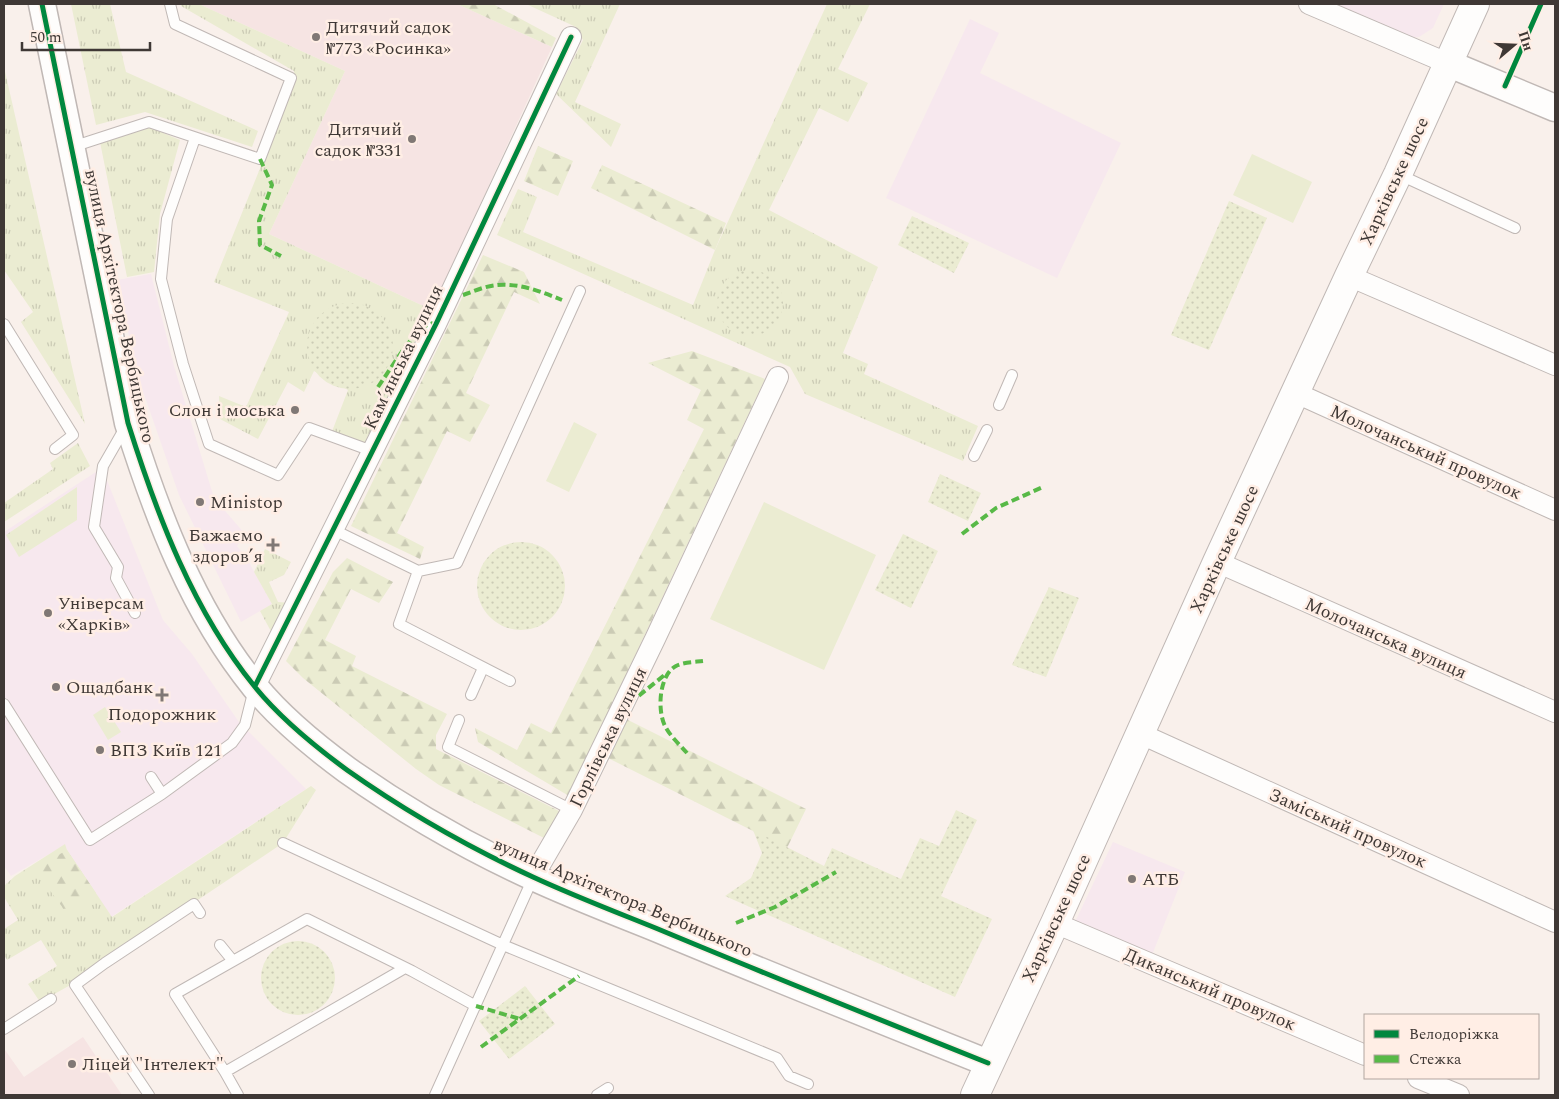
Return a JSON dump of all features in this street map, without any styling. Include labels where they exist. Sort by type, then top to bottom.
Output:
[{"type":"main road","name":"Харківське шосе","points":[[980,1093],[988,1063],[1055,923],[1218,562],[1475,4]]},
{"type":"street","name":"вулиця Архітектора Вербицького","points":[[42,4],[128,423],[147,482],[181,565],[228,650],[255,686],[284,718],[318,749],[374,789],[444,832],[534,877],[712,952],[988,1063]]},
{"type":"street","points":[[1309,4],[1555,108]]},
{"type":"street","name":"Камʼянська вулиця","points":[[255,686],[436,324],[571,37]]},
{"type":"street","points":[[1349,276],[1555,365]]},
{"type":"street","name":"Горлівська вулиця","points":[[534,877],[572,810],[656,638],[778,377]]},
{"type":"street","name":"Молочанський провулок","points":[[1296,393],[1555,510]]},
{"type":"street","name":"Молочанська вулиця","points":[[1218,562],[1555,712]]},
{"type":"street","name":"Заміський провулок","points":[[1141,734],[1555,922]]},
{"type":"street","name":"Диканський провулок","points":[[1055,923],[1364,1055]]},
{"type":"street","points":[[1420,1079],[1459,1095]]},
{"type":"lane","points":[[72,147],[150,122],[260,158],[291,78],[175,24],[170,4]]},
{"type":"lane","points":[[195,138],[167,219],[161,279],[183,364],[209,444],[278,475],[309,428],[372,451]]},
{"type":"lane","points":[[1398,174],[1515,228]]},
{"type":"lane","points":[[334,530],[418,570],[457,563],[580,291]]},
{"type":"lane","points":[[4,324],[8,338],[73,435],[55,449]]},
{"type":"lane","points":[[999,405],[1012,375]]},
{"type":"lane","points":[[128,423],[103,466],[94,527],[118,567],[116,578],[135,613]]},
{"type":"lane","points":[[974,456],[987,430]]},
{"type":"lane","points":[[418,570],[400,624],[510,681]]},
{"type":"lane","points":[[471,695],[483,668]]},
{"type":"lane","points":[[4,704],[90,840],[162,794],[232,742],[245,725],[255,686]]},
{"type":"lane","points":[[459,720],[448,747],[572,810]]},
{"type":"lane","points":[[151,777],[162,794]]},
{"type":"lane","points":[[283,843],[503,945],[776,1058],[789,1076],[808,1084]]},
{"type":"lane","name":"Горлівська вулиця","points":[[435,1095],[534,877]]},
{"type":"lane","points":[[149,1095],[75,985],[194,904],[200,913]]},
{"type":"lane","points":[[238,1095],[175,994],[306,919],[476,1006]]},
{"type":"lane","points":[[220,945],[234,961]]},
{"type":"lane","points":[[225,1072],[405,968]]},
{"type":"lane","points":[[4,1030],[51,999]]},
{"type":"lane","points":[[597,1095],[608,1088]]},
{"type":"shaded area","name":"Дитячий садок №331","points":[[199,4],[457,4],[552,47],[432,310],[269,234],[345,71]]},
{"type":"shaded area","points":[[1326,4],[1444,4],[1433,28],[1419,37],[1408,38]]},
{"type":"shaded area","points":[[970,19],[999,33],[980,73],[1121,143],[1057,278],[886,198]]},
{"type":"shaded area","points":[[151,274],[174,366],[214,498],[245,534],[237,546],[247,559],[272,604],[241,622],[179,495],[137,374],[117,280]]},
{"type":"shaded area","points":[[102,468],[163,620],[192,654],[239,722],[306,789],[111,917],[65,845],[11,876],[4,866],[4,532]]},
{"type":"shaded area","points":[[1113,842],[1185,872],[1152,955],[1075,922]]},
{"type":"shaded area","name":"Ліцей \"Інтелект\"","points":[[83,1037],[122,1095],[4,1095],[5,1050],[24,1077]]},
{"type":"green space","points":[[71,4],[110,4],[126,72],[258,131],[252,147],[145,112],[96,125]]},
{"type":"green space","points":[[181,4],[199,4],[345,71],[269,234],[432,310],[366,445],[331,434],[348,390],[314,371],[304,392],[288,382],[258,439],[220,419],[219,396],[246,407],[289,312],[214,282],[295,82],[294,71],[181,6]]},
{"type":"green space","points":[[457,4],[493,4],[556,38],[552,47]]},
{"type":"green space","points":[[526,4],[620,4],[575,102],[621,124],[611,147],[556,94],[583,40],[576,27]]},
{"type":"green space","points":[[827,4],[870,4],[838,69],[868,83],[848,122],[819,108],[769,210],[878,267],[843,353],[868,364],[864,374],[978,426],[963,461],[805,394],[790,367],[497,235],[518,189],[537,197],[523,232],[693,305],[715,250]]},
{"type":"green space","points":[[4,67],[85,424],[21,322],[33,312],[4,270]]},
{"type":"green space","points":[[149,127],[180,140],[160,214],[154,272],[127,277],[100,142]]},
{"type":"green space","points":[[538,146],[573,161],[558,196],[524,181]]},
{"type":"green space","points":[[1252,154],[1312,182],[1293,223],[1233,195]]},
{"type":"green space","points":[[602,165],[726,223],[715,250],[591,188]]},
{"type":"green space","points":[[1229,201],[1267,218],[1209,350],[1171,335]]},
{"type":"green space","points":[[912,216],[969,243],[954,273],[898,245]]},
{"type":"green space","points":[[483,255],[524,272],[540,304],[514,292],[466,393],[490,405],[470,442],[447,431],[397,533],[424,547],[420,559],[351,526]]},
{"type":"green space","points":[[743,270],[757,270],[769,275],[778,284],[783,296],[781,316],[774,327],[757,336],[743,336],[731,331],[722,322],[717,310],[717,296],[722,284],[731,275]]},
{"type":"green space","points":[[350,303],[366,306],[374,310],[386,322],[390,330],[393,346],[390,362],[386,370],[374,382],[366,386],[350,389],[334,386],[326,382],[314,370],[310,362],[307,346],[310,330],[314,322],[326,310],[334,306]]},
{"type":"green space","points":[[692,351],[765,379],[569,796],[478,742],[475,728],[517,750],[531,723],[551,733],[704,429],[687,420],[701,390],[648,363]]},
{"type":"green space","points":[[574,422],[597,434],[569,492],[546,481]]},
{"type":"green space","points":[[78,443],[90,466],[4,522],[4,503],[53,469],[50,463]]},
{"type":"green space","points":[[940,474],[981,493],[968,521],[928,502]]},
{"type":"green space","points":[[77,487],[77,520],[19,557],[6,535]]},
{"type":"green space","points":[[764,502],[876,555],[824,670],[710,619]]},
{"type":"green space","points":[[903,534],[938,551],[911,608],[875,590]]},
{"type":"green space","points":[[521,542],[538,545],[546,549],[558,561],[562,569],[565,586],[562,603],[558,611],[546,623],[538,627],[521,630],[504,627],[496,623],[484,611],[480,603],[477,586],[480,569],[484,561],[496,549],[504,545]]},
{"type":"green space","points":[[265,549],[291,562],[284,575],[269,582],[278,602],[290,603],[274,637],[260,611],[272,604],[254,572]]},
{"type":"green space","points":[[347,558],[393,582],[379,603],[351,589],[325,640],[356,656],[352,666],[447,714],[436,735],[436,749],[561,812],[544,838],[439,785],[416,769],[303,678],[286,661],[333,572]]},
{"type":"green space","points":[[1049,587],[1079,598],[1046,677],[1012,665]]},
{"type":"green space","points":[[105,707],[121,732],[108,740],[93,715]]},
{"type":"green space","points":[[626,719],[806,809],[787,848],[606,757]]},
{"type":"green space","points":[[311,786],[316,790],[283,843],[74,983],[40,1002],[28,984],[57,966],[41,940],[7,960],[4,955],[4,929],[18,920],[4,897],[4,886],[15,876],[65,844],[67,850],[112,917]]},
{"type":"green space","points":[[956,810],[977,820],[941,896],[992,919],[955,997],[725,896],[751,878],[762,853],[753,830],[824,866],[832,848],[901,879],[920,838],[939,846]]},
{"type":"green space","points":[[67,850],[96,893],[66,912],[34,869]]},
{"type":"green space","points":[[298,941],[312,944],[324,952],[332,964],[335,978],[332,992],[324,1004],[312,1012],[298,1015],[284,1012],[272,1004],[264,992],[261,978],[264,964],[272,952],[284,944]]},
{"type":"green space","points":[[525,986],[555,1024],[509,1059],[479,1021]]},
{"type":"marked path","points":[[260,159],[272,185],[259,221],[260,245],[281,256]]},
{"type":"marked path","points":[[463,295],[489,286],[514,285],[562,300]]},
{"type":"marked path","points":[[378,387],[405,347],[422,327],[433,323]]},
{"type":"marked path","points":[[962,534],[996,508],[1043,487]]},
{"type":"marked path","points":[[687,753],[672,737],[665,726],[661,711],[661,693],[666,677],[676,666],[703,661]]},
{"type":"marked path","points":[[628,696],[636,698],[667,673]]},
{"type":"marked path","points":[[736,923],[775,907],[836,872]]},
{"type":"marked path","points":[[481,1047],[579,976]]},
{"type":"marked path","points":[[476,1006],[520,1019]]},
{"type":"cycle path","points":[[42,4],[128,423],[139,458],[165,527],[195,594],[233,658],[265,699],[298,731],[347,770],[437,828],[485,853],[579,897],[988,1063]]},
{"type":"cycle path","points":[[1505,86],[1541,4]]},
{"type":"cycle path","points":[[255,686],[436,324],[571,37]]},
{"type":"place","name":"Дитячий садок №773 «Росинка»","points":[[316,37]]},
{"type":"place","name":"Дитячий садок №331","points":[[412,139]]},
{"type":"place","name":"Слон і моська","points":[[295,410]]},
{"type":"place","name":"Ministop","points":[[200,502]]},
{"type":"place","name":"Бажаємо здоровʼя","points":[[273,545]]},
{"type":"place","name":"Універсам «Харків»","points":[[48,613]]},
{"type":"place","name":"Ощадбанк","points":[[56,687]]},
{"type":"place","name":"Подорожник","points":[[162,695]]},
{"type":"place","name":"ВПЗ Київ 121","points":[[100,750]]},
{"type":"place","name":"АТБ","points":[[1132,879]]},
{"type":"place","name":"Ліцей \"Інтелект\"","points":[[72,1064]]}]
